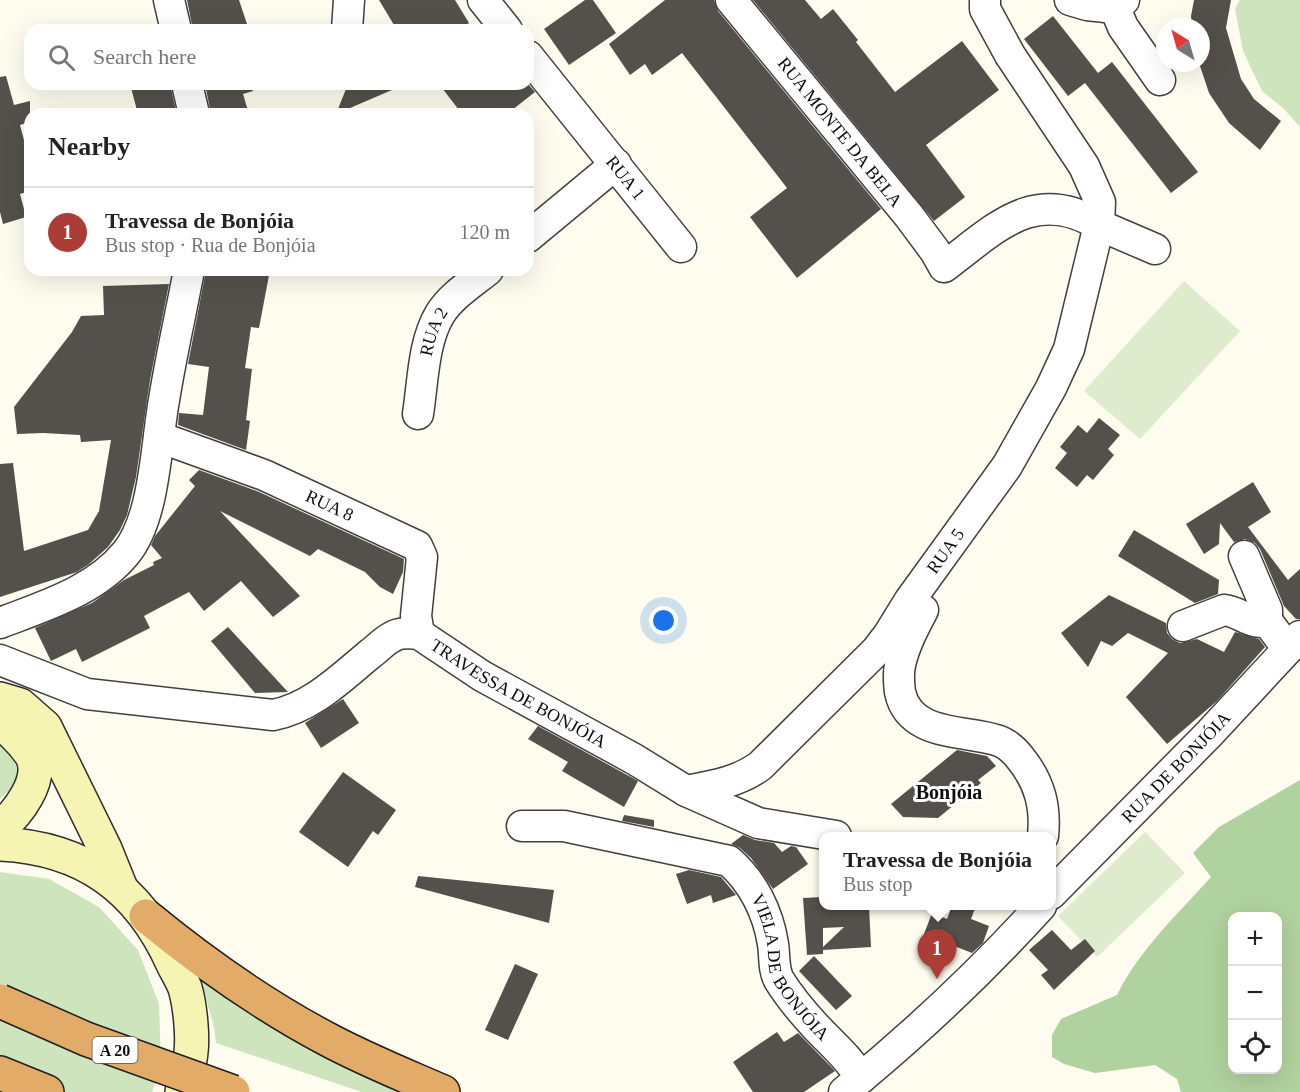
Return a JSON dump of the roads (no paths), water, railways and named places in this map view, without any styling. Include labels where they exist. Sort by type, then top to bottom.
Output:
[{"type":"highway","points":[[146,916],[188,950],[275,1009],[328,1040],[443,1092]]},
{"type":"highway","name":"A 20","points":[[0,1001],[86,1039],[233,1092]]},
{"type":"highway","points":[[0,1073],[47,1092]]},
{"type":"main road","points":[[0,699],[20,705],[45,728],[105,849],[120,886],[146,916],[165,946],[185,989],[191,1052],[182,1092]]},
{"type":"main road","points":[[0,723],[19,738],[33,757],[35,770],[29,792],[21,807],[13,818],[0,828]]},
{"type":"main road","points":[[0,844],[26,845],[70,857],[120,886]]},
{"type":"street","points":[[169,0],[175,24]]},
{"type":"street","points":[[347,24],[349,0]]},
{"type":"street","points":[[483,0],[502,24]]},
{"type":"street","name":"RUA MONTE DA BELA","points":[[731,0],[909,216],[944,267],[1004,223],[1030,210],[1055,208],[1081,214],[1099,225]]},
{"type":"street","name":"RUA 5","points":[[686,791],[733,781],[760,766],[876,651],[1007,466],[1051,388],[1068,349],[1099,225],[1100,202],[1084,166],[1010,55],[985,9],[986,0]]},
{"type":"street","points":[[1070,0],[1088,5],[1120,4],[1123,27],[1160,80]]},
{"type":"street","name":"RUA 1","points":[[534,64],[681,247]]},
{"type":"street","points":[[189,90],[193,108]]},
{"type":"street","points":[[534,232],[616,164]]},
{"type":"street","points":[[1099,225],[1155,249]]},
{"type":"street","points":[[0,622],[87,586],[126,554],[136,539],[149,495],[188,276]]},
{"type":"street","name":"RUA 2","points":[[418,414],[428,346],[440,313],[450,301],[481,276]]},
{"type":"street","name":"RUA 8","points":[[159,437],[264,476],[417,546],[422,557],[416,616],[418,634]]},
{"type":"street","points":[[954,540],[899,666],[898,681],[901,695],[912,716],[923,724],[997,740],[1009,747],[1028,768],[1036,781],[1042,797],[1043,832]]},
{"type":"street","points":[[1244,556],[1267,610],[1267,621]]},
{"type":"street","points":[[1183,626],[1224,610],[1257,622],[1267,621],[1294,643]]},
{"type":"street","name":"TRAVESSA DE BONJÓIA","points":[[0,660],[87,694],[273,715],[290,712],[305,704],[392,637],[409,633],[418,634],[482,676],[615,748],[686,791],[758,823],[819,834]]},
{"type":"street","name":"RUA DE BONJÓIA","points":[[1057,876],[1185,759],[1294,643]]},
{"type":"street","points":[[522,826],[564,826],[687,853],[721,858],[727,809]]},
{"type":"street","name":"VIELA DE BONJÓIA","points":[[721,858],[736,867],[761,902],[773,943],[778,978],[815,1026],[853,1064],[852,1085]]},
{"type":"street","points":[[852,1085],[922,1026],[1037,910]]},
{"type":"place","name":"Travessa de Bonjóia","points":[[937,979]]},
{"type":"district","name":"Bonjóia","points":[[949,792]]}]
